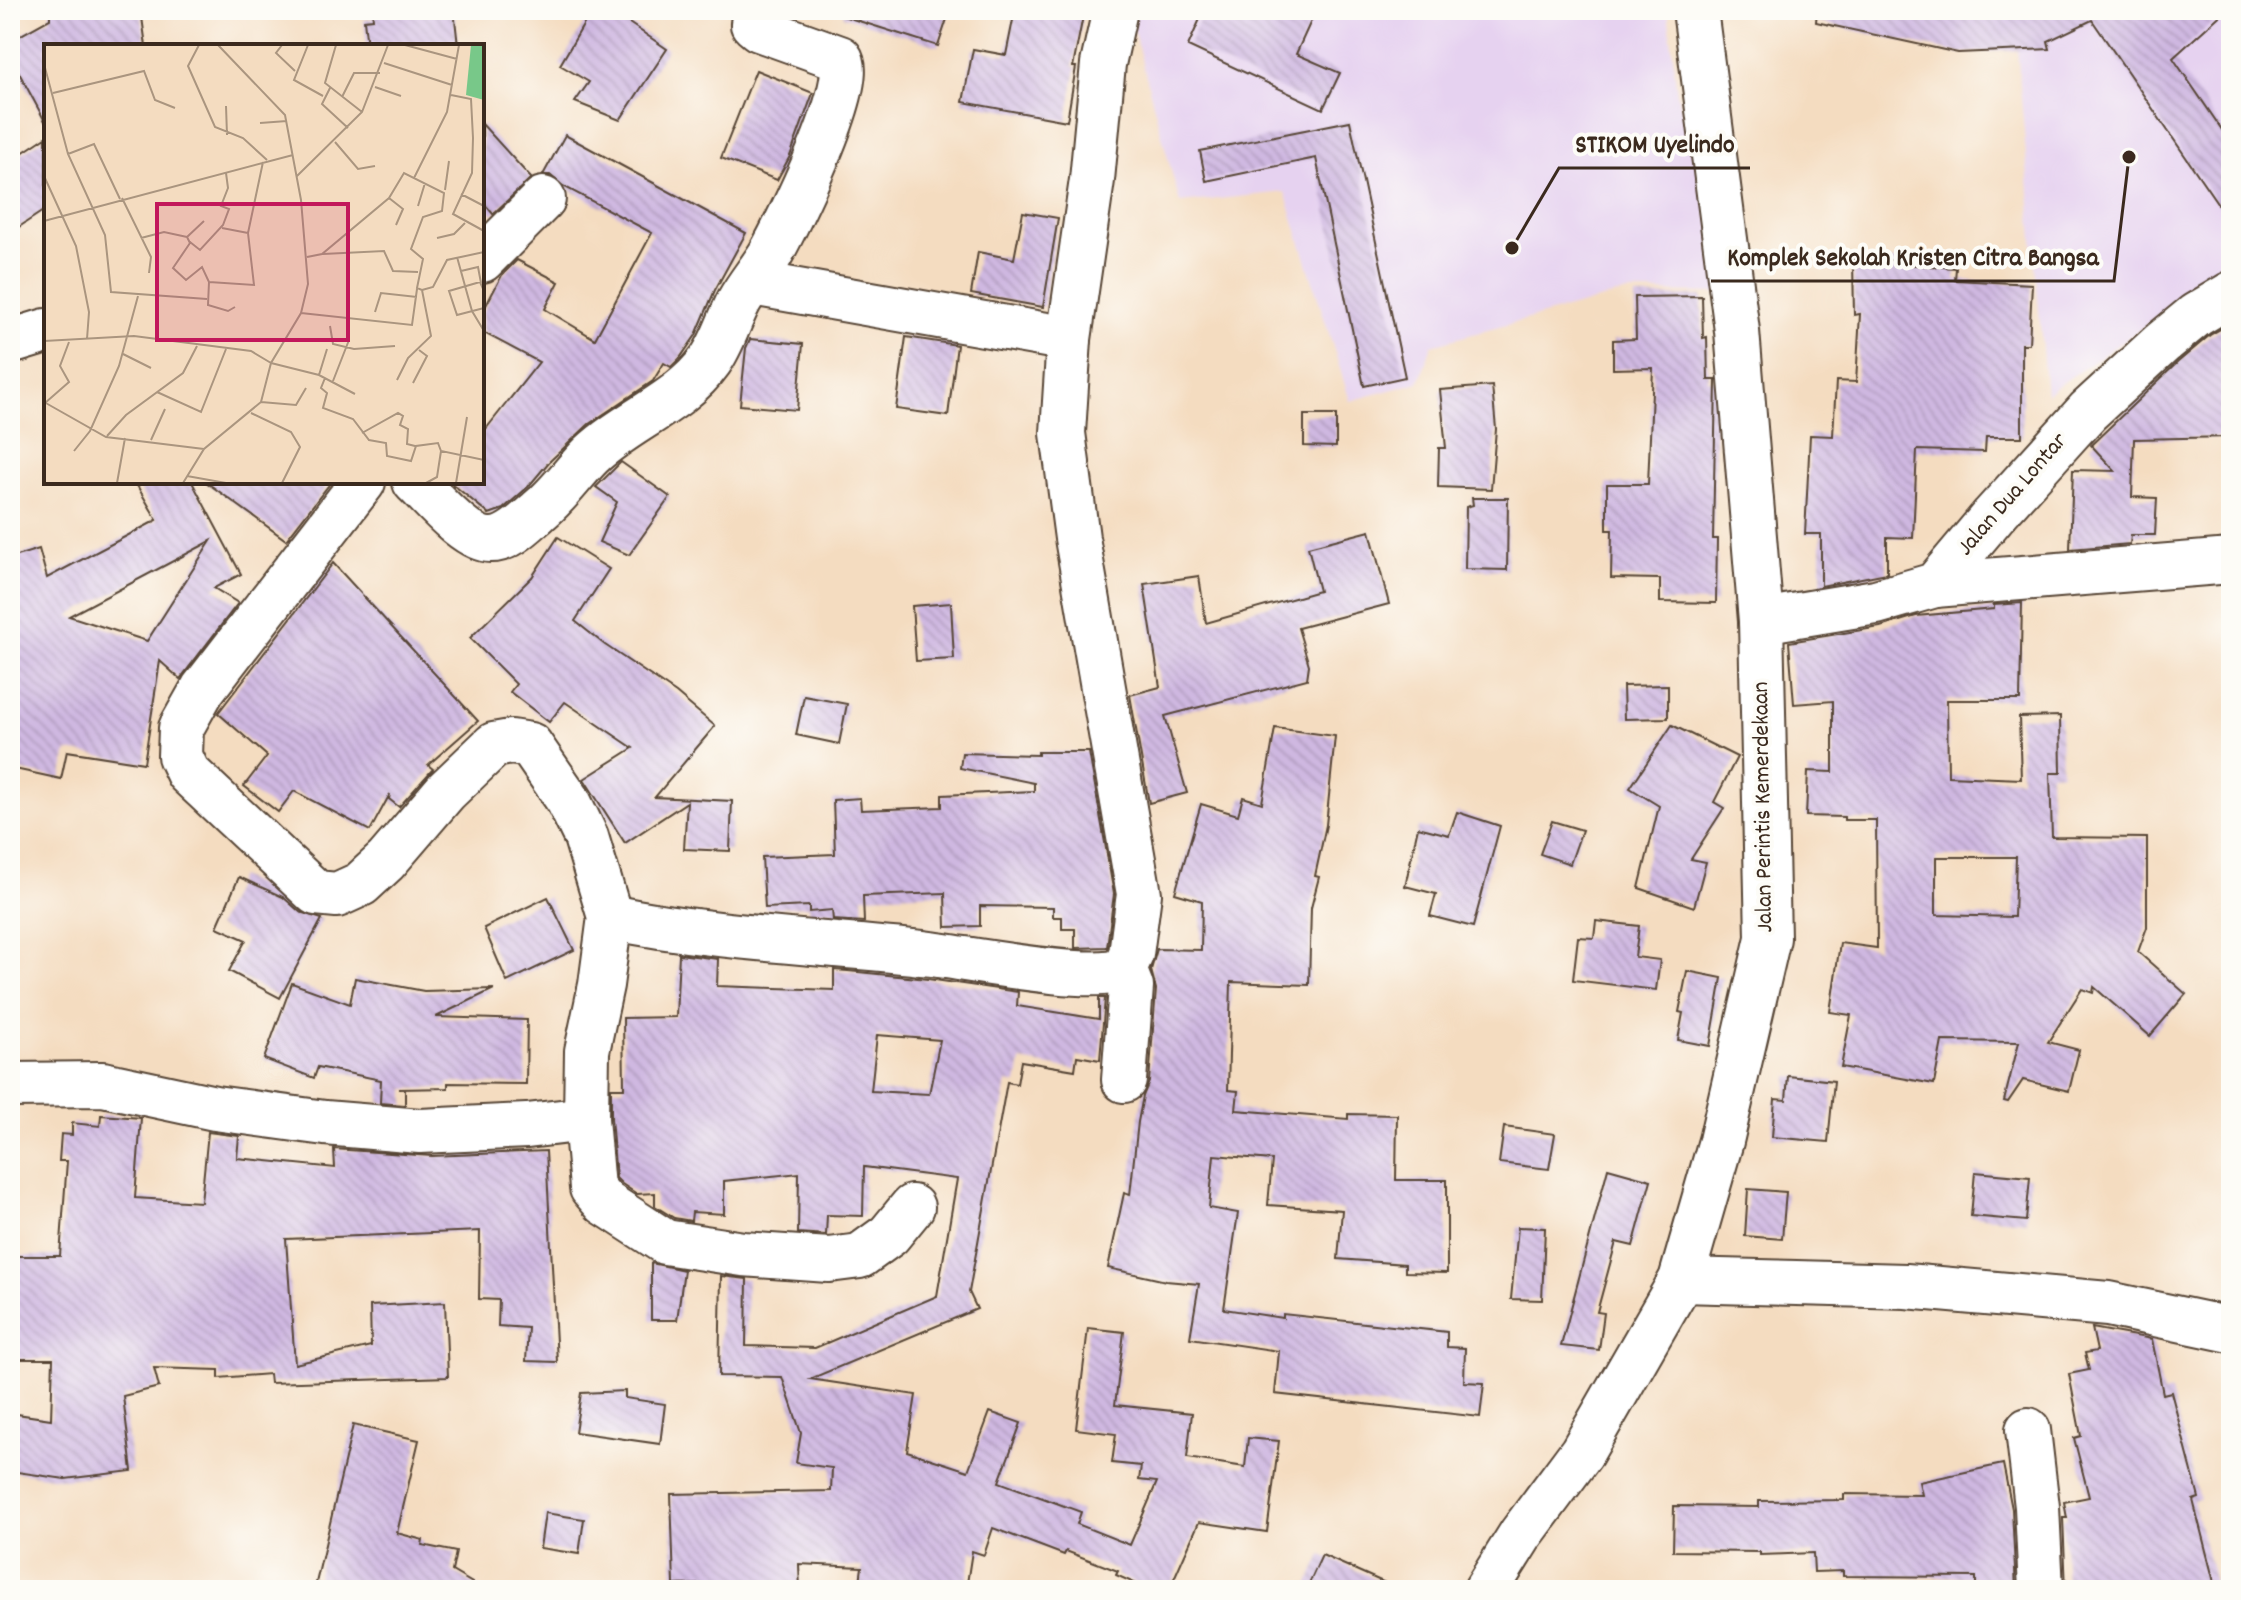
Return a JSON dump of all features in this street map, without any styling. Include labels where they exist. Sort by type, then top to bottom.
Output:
[{"type":"street","points":[[417,484],[468,532],[488,541],[505,538],[545,506],[592,455],[626,428],[686,389],[711,360],[741,297],[770,254],[809,174],[838,103],[845,67],[840,58],[759,29],[753,24],[755,10]]},
{"type":"street","points":[[1115,10],[1103,64],[1092,180],[1069,339],[1063,433],[1077,538],[1139,894],[1131,954],[1124,969],[1131,987],[1124,1080]]},
{"type":"street","name":"Jalan Perintis Kemerdekaan","points":[[1486,1590],[1521,1534],[1582,1452],[1681,1280],[1721,1141],[1768,938],[1761,621],[1737,331],[1695,10]]},
{"type":"street","points":[[484,258],[543,199]]},
{"type":"street","points":[[752,283],[1069,339]]},
{"type":"street","name":"Jalan Dua Lontar","points":[[1935,585],[2088,411],[2196,315],[2231,294]]},
{"type":"street","points":[[10,342],[44,332]]},
{"type":"street","points":[[361,484],[203,689],[181,728],[180,756],[188,773],[316,893],[337,895],[361,884],[386,861],[446,791],[494,745],[511,742],[530,745],[568,800],[586,837],[610,917],[601,985],[587,1051],[586,1119],[592,1188],[605,1203],[665,1242],[743,1254],[829,1260],[860,1256],[889,1235],[912,1207]]},
{"type":"street","points":[[1761,621],[1876,602],[1935,585],[2231,561]]},
{"type":"street","points":[[610,917],[667,929],[930,954],[1043,969],[1103,974],[1124,969]]},
{"type":"street","points":[[10,1085],[103,1084],[215,1108],[325,1123],[420,1131],[527,1126],[586,1119]]},
{"type":"street","points":[[1681,1280],[1906,1286],[2108,1304],[2231,1330]]},
{"type":"street","points":[[2028,1430],[2037,1507],[2041,1590]]},
{"type":"shaded area","points":[[1128,10],[1668,10],[1677,94],[1734,293],[1628,292],[1432,345],[1419,382],[1350,401],[1285,192],[1180,203]]},
{"type":"shaded area","points":[[1808,10],[2231,10],[2231,267],[2046,394],[2017,48]]},
{"type":"building","points":[[50,10],[141,10],[146,44],[44,44],[44,119],[10,56],[10,41],[50,19]]},
{"type":"building","points":[[372,10],[454,10],[458,44],[367,44],[364,20],[373,19]]},
{"type":"building","points":[[592,10],[610,10],[667,49],[620,120],[575,102],[589,82],[560,65]]},
{"type":"building","points":[[844,10],[950,10],[938,46],[843,16]]},
{"type":"building","points":[[1015,10],[1051,10],[1083,16],[1067,121],[963,102],[973,49],[1006,55]]},
{"type":"building","points":[[1204,10],[1316,10],[1296,54],[1340,73],[1323,109],[1188,46]]},
{"type":"building","points":[[1817,10],[2226,10],[2173,58],[2231,143],[2231,223],[2092,20],[2048,41],[2050,49],[1958,53],[1816,22]]},
{"type":"building","points":[[756,70],[813,93],[790,156],[777,180],[721,158]]},
{"type":"building","points":[[1350,121],[1405,377],[1364,386],[1316,158],[1206,181],[1200,151]]},
{"type":"building","points":[[484,126],[531,178],[493,214],[484,203]]},
{"type":"building","points":[[565,135],[746,233],[715,290],[696,335],[680,358],[671,367],[664,363],[653,381],[589,424],[528,487],[503,509],[489,514],[452,484],[484,484],[484,431],[539,362],[484,333],[484,309],[502,275],[517,260],[559,282],[545,309],[595,339],[652,233],[563,186],[550,175],[543,175]]},
{"type":"building","points":[[44,138],[44,210],[10,233],[10,161]]},
{"type":"building","points":[[1023,212],[1058,218],[1043,307],[971,294],[978,252],[1014,259]]},
{"type":"building","points":[[1853,260],[1904,260],[1904,264],[1956,268],[1955,280],[2032,284],[2029,344],[2022,344],[2022,437],[1986,437],[1985,452],[1917,450],[1913,538],[1887,537],[1887,573],[1821,586],[1821,534],[1805,534],[1810,435],[1833,436],[1836,381],[1856,382],[1860,314],[1854,315]]},
{"type":"building","points":[[1702,296],[1708,380],[1716,380],[1713,539],[1717,539],[1716,603],[1660,602],[1660,579],[1611,578],[1612,530],[1607,530],[1607,484],[1648,484],[1653,368],[1613,369],[1613,340],[1636,339],[1635,297]]},
{"type":"building","points":[[2231,323],[2231,437],[2134,439],[2132,497],[2157,498],[2155,535],[2131,535],[2130,544],[2070,549],[2073,470],[2115,471],[2091,445],[2178,362],[2210,335]]},
{"type":"building","points":[[906,337],[957,345],[948,416],[896,409]]},
{"type":"building","points":[[750,339],[803,344],[797,410],[740,405],[746,348]]},
{"type":"building","points":[[1492,386],[1496,429],[1491,489],[1438,487],[1439,448],[1446,448],[1440,390]]},
{"type":"building","points":[[1304,415],[1336,415],[1336,447],[1304,446]]},
{"type":"building","points":[[621,462],[670,497],[629,555],[599,542],[617,502],[596,487]]},
{"type":"building","points":[[136,484],[193,484],[241,574],[214,588],[238,603],[180,679],[160,661],[144,763],[67,751],[61,779],[10,768],[10,558],[39,549],[47,578],[157,520]],"holes":[[[211,541],[147,641],[69,616]]]},
{"type":"building","points":[[209,484],[329,484],[286,540]]},
{"type":"building","points":[[1472,498],[1508,498],[1507,570],[1465,569],[1466,507],[1473,505]]},
{"type":"building","points":[[1370,531],[1389,604],[1298,628],[1309,665],[1307,679],[1165,716],[1187,793],[1149,803],[1130,695],[1160,687],[1144,584],[1199,576],[1206,623],[1319,591],[1308,547]]},
{"type":"building","points":[[558,537],[609,569],[575,621],[676,693],[715,726],[655,797],[732,801],[730,851],[684,849],[687,802],[625,843],[584,779],[633,748],[565,702],[549,722],[510,692],[516,684],[470,638],[532,577]]},
{"type":"building","points":[[333,563],[478,721],[428,765],[433,769],[399,807],[389,799],[390,794],[370,831],[294,791],[278,812],[244,786],[267,756],[218,713]]},
{"type":"building","points":[[951,603],[954,659],[916,661],[912,606]]},
{"type":"building","points":[[2022,603],[2020,700],[1947,700],[1948,776],[2021,779],[2019,717],[2060,716],[2061,773],[2050,773],[2052,837],[2147,838],[2147,927],[2138,952],[2186,994],[2150,1036],[2094,987],[2093,993],[2082,989],[2048,1042],[2079,1050],[2069,1091],[2023,1080],[2008,1102],[2004,1101],[2019,1042],[1942,1041],[1934,1084],[1841,1067],[1851,1015],[1830,1012],[1840,943],[1877,948],[1876,820],[1806,816],[1808,771],[1833,772],[1833,701],[1794,704],[1789,642],[1880,627],[1916,616],[1994,609],[1994,605]],"holes":[[[1936,857],[2016,857],[2014,917],[1936,915]]]},
{"type":"building","points":[[1668,685],[1668,718],[1624,719],[1623,686]]},
{"type":"building","points":[[804,696],[847,704],[839,744],[796,735]]},
{"type":"building","points":[[1672,725],[1737,757],[1714,802],[1724,808],[1691,859],[1706,862],[1694,907],[1639,888],[1659,806],[1630,788]]},
{"type":"building","points":[[1275,728],[1335,736],[1326,825],[1315,876],[1319,877],[1311,908],[1309,985],[1231,982],[1228,1090],[1238,1091],[1236,1110],[1348,1119],[1348,1114],[1397,1115],[1396,1180],[1447,1180],[1447,1273],[1405,1272],[1405,1264],[1338,1259],[1342,1210],[1268,1205],[1272,1160],[1214,1155],[1209,1208],[1238,1213],[1224,1309],[1283,1318],[1283,1314],[1447,1332],[1447,1347],[1465,1348],[1464,1382],[1484,1383],[1480,1417],[1275,1394],[1279,1351],[1190,1338],[1199,1284],[1166,1281],[1108,1268],[1124,1193],[1130,1195],[1138,1122],[1149,1082],[1156,989],[1151,970],[1157,949],[1201,950],[1202,901],[1175,893],[1201,804],[1238,815],[1243,797],[1262,803]]},
{"type":"building","points":[[1038,752],[1089,752],[1114,894],[1107,947],[1075,948],[1075,929],[1062,929],[1062,917],[1053,917],[1053,907],[980,906],[980,926],[946,927],[945,893],[863,896],[864,922],[833,920],[832,910],[809,912],[809,906],[765,908],[762,857],[835,854],[833,800],[860,798],[861,810],[942,807],[942,795],[1034,791],[1034,783],[960,768],[962,753],[1038,755]]},
{"type":"building","points":[[1457,812],[1500,826],[1473,927],[1430,916],[1436,894],[1405,886],[1418,827],[1449,835]]},
{"type":"building","points":[[1552,821],[1582,830],[1570,864],[1540,854]]},
{"type":"building","points":[[239,877],[283,897],[300,912],[322,919],[280,998],[229,971],[246,940],[217,927]]},
{"type":"building","points":[[548,897],[574,950],[507,982],[484,928]]},
{"type":"building","points":[[1596,921],[1639,926],[1635,957],[1660,960],[1656,990],[1573,980],[1578,937],[1594,938]]},
{"type":"building","points":[[679,954],[718,959],[717,986],[834,990],[834,970],[848,971],[1018,992],[1017,1006],[1099,1019],[1099,998],[1105,998],[1100,1060],[1077,1056],[1075,1070],[1021,1061],[1017,1084],[1007,1082],[969,1292],[977,1309],[810,1379],[916,1395],[907,1451],[968,1471],[990,1412],[1021,1423],[999,1482],[1081,1512],[1077,1524],[1130,1545],[1157,1482],[1139,1480],[1141,1466],[1112,1463],[1116,1434],[1076,1429],[1088,1328],[1124,1332],[1115,1405],[1192,1413],[1187,1458],[1245,1467],[1248,1438],[1279,1441],[1267,1532],[1199,1522],[1169,1590],[1150,1590],[1116,1575],[1118,1571],[1066,1551],[1064,1555],[993,1528],[984,1555],[972,1551],[966,1590],[859,1590],[862,1567],[799,1564],[800,1590],[767,1590],[767,1583],[674,1585],[671,1494],[831,1491],[832,1468],[796,1463],[801,1433],[782,1377],[719,1376],[721,1276],[747,1279],[746,1346],[815,1348],[937,1296],[957,1179],[864,1167],[863,1216],[827,1215],[826,1235],[798,1233],[799,1173],[724,1181],[724,1214],[692,1212],[691,1221],[674,1218],[655,1206],[655,1193],[637,1194],[616,1178],[611,1088],[624,1088],[623,1018],[676,1017]],"holes":[[[877,1035],[940,1040],[929,1094],[871,1091]]]},
{"type":"building","points":[[1687,971],[1722,978],[1710,1046],[1678,1040],[1683,1013],[1679,1012]]},
{"type":"building","points":[[355,978],[424,991],[494,989],[436,1017],[527,1020],[526,1084],[448,1083],[448,1088],[399,1089],[405,1089],[405,1105],[380,1103],[381,1080],[318,1067],[314,1078],[264,1059],[292,983],[350,1004]]},
{"type":"building","points":[[1788,1076],[1834,1081],[1828,1142],[1772,1137],[1775,1099],[1786,1100]]},
{"type":"building","points":[[101,1115],[141,1118],[135,1198],[201,1202],[208,1132],[239,1136],[237,1158],[335,1168],[334,1149],[432,1156],[546,1151],[557,1362],[526,1361],[528,1328],[498,1326],[499,1300],[479,1299],[480,1231],[286,1239],[295,1364],[371,1346],[370,1306],[445,1302],[448,1377],[270,1383],[269,1374],[219,1378],[219,1370],[154,1368],[159,1387],[123,1396],[132,1471],[65,1479],[10,1471],[10,1413],[51,1419],[53,1359],[10,1359],[10,1256],[60,1256],[67,1161],[59,1161],[61,1134],[72,1135],[72,1123],[100,1126]]},
{"type":"building","points":[[1504,1127],[1555,1134],[1549,1169],[1499,1163]]},
{"type":"building","points":[[1608,1168],[1651,1180],[1633,1246],[1616,1242],[1597,1312],[1604,1313],[1599,1350],[1561,1346]]},
{"type":"building","points":[[1975,1172],[2030,1177],[2026,1221],[1971,1216]]},
{"type":"building","points":[[1748,1189],[1786,1192],[1782,1239],[1745,1236]]},
{"type":"building","points":[[1518,1227],[1545,1228],[1542,1300],[1511,1299]]},
{"type":"building","points":[[651,1263],[684,1270],[677,1320],[651,1320]]},
{"type":"building","points":[[2092,1328],[2152,1339],[2163,1394],[2171,1392],[2199,1498],[2193,1500],[2216,1590],[2066,1590],[2063,1518],[2067,1518],[2064,1502],[2089,1497],[2074,1438],[2081,1436],[2069,1374],[2089,1370],[2085,1353],[2097,1351]]},
{"type":"building","points":[[625,1391],[625,1398],[665,1404],[660,1444],[575,1432],[581,1393]]},
{"type":"building","points":[[353,1425],[419,1440],[397,1533],[423,1540],[422,1545],[456,1552],[452,1571],[484,1590],[348,1590],[316,1583]]},
{"type":"building","points":[[2003,1464],[2012,1509],[2016,1590],[1976,1590],[1976,1577],[1843,1576],[1843,1571],[1814,1572],[1813,1553],[1760,1555],[1760,1552],[1673,1551],[1674,1506],[1759,1507],[1759,1501],[1844,1500],[1844,1494],[1922,1495],[1919,1482]]},
{"type":"building","points":[[545,1513],[584,1519],[579,1554],[540,1548]]},
{"type":"building","points":[[1322,1555],[1401,1590],[1306,1590]]},
{"type":"place","name":"Komplek Sekolah Kristen Citra Bangsa","points":[[2129,157]]},
{"type":"place","name":"STIKOM Uyelindo","points":[[1512,248]]}]
